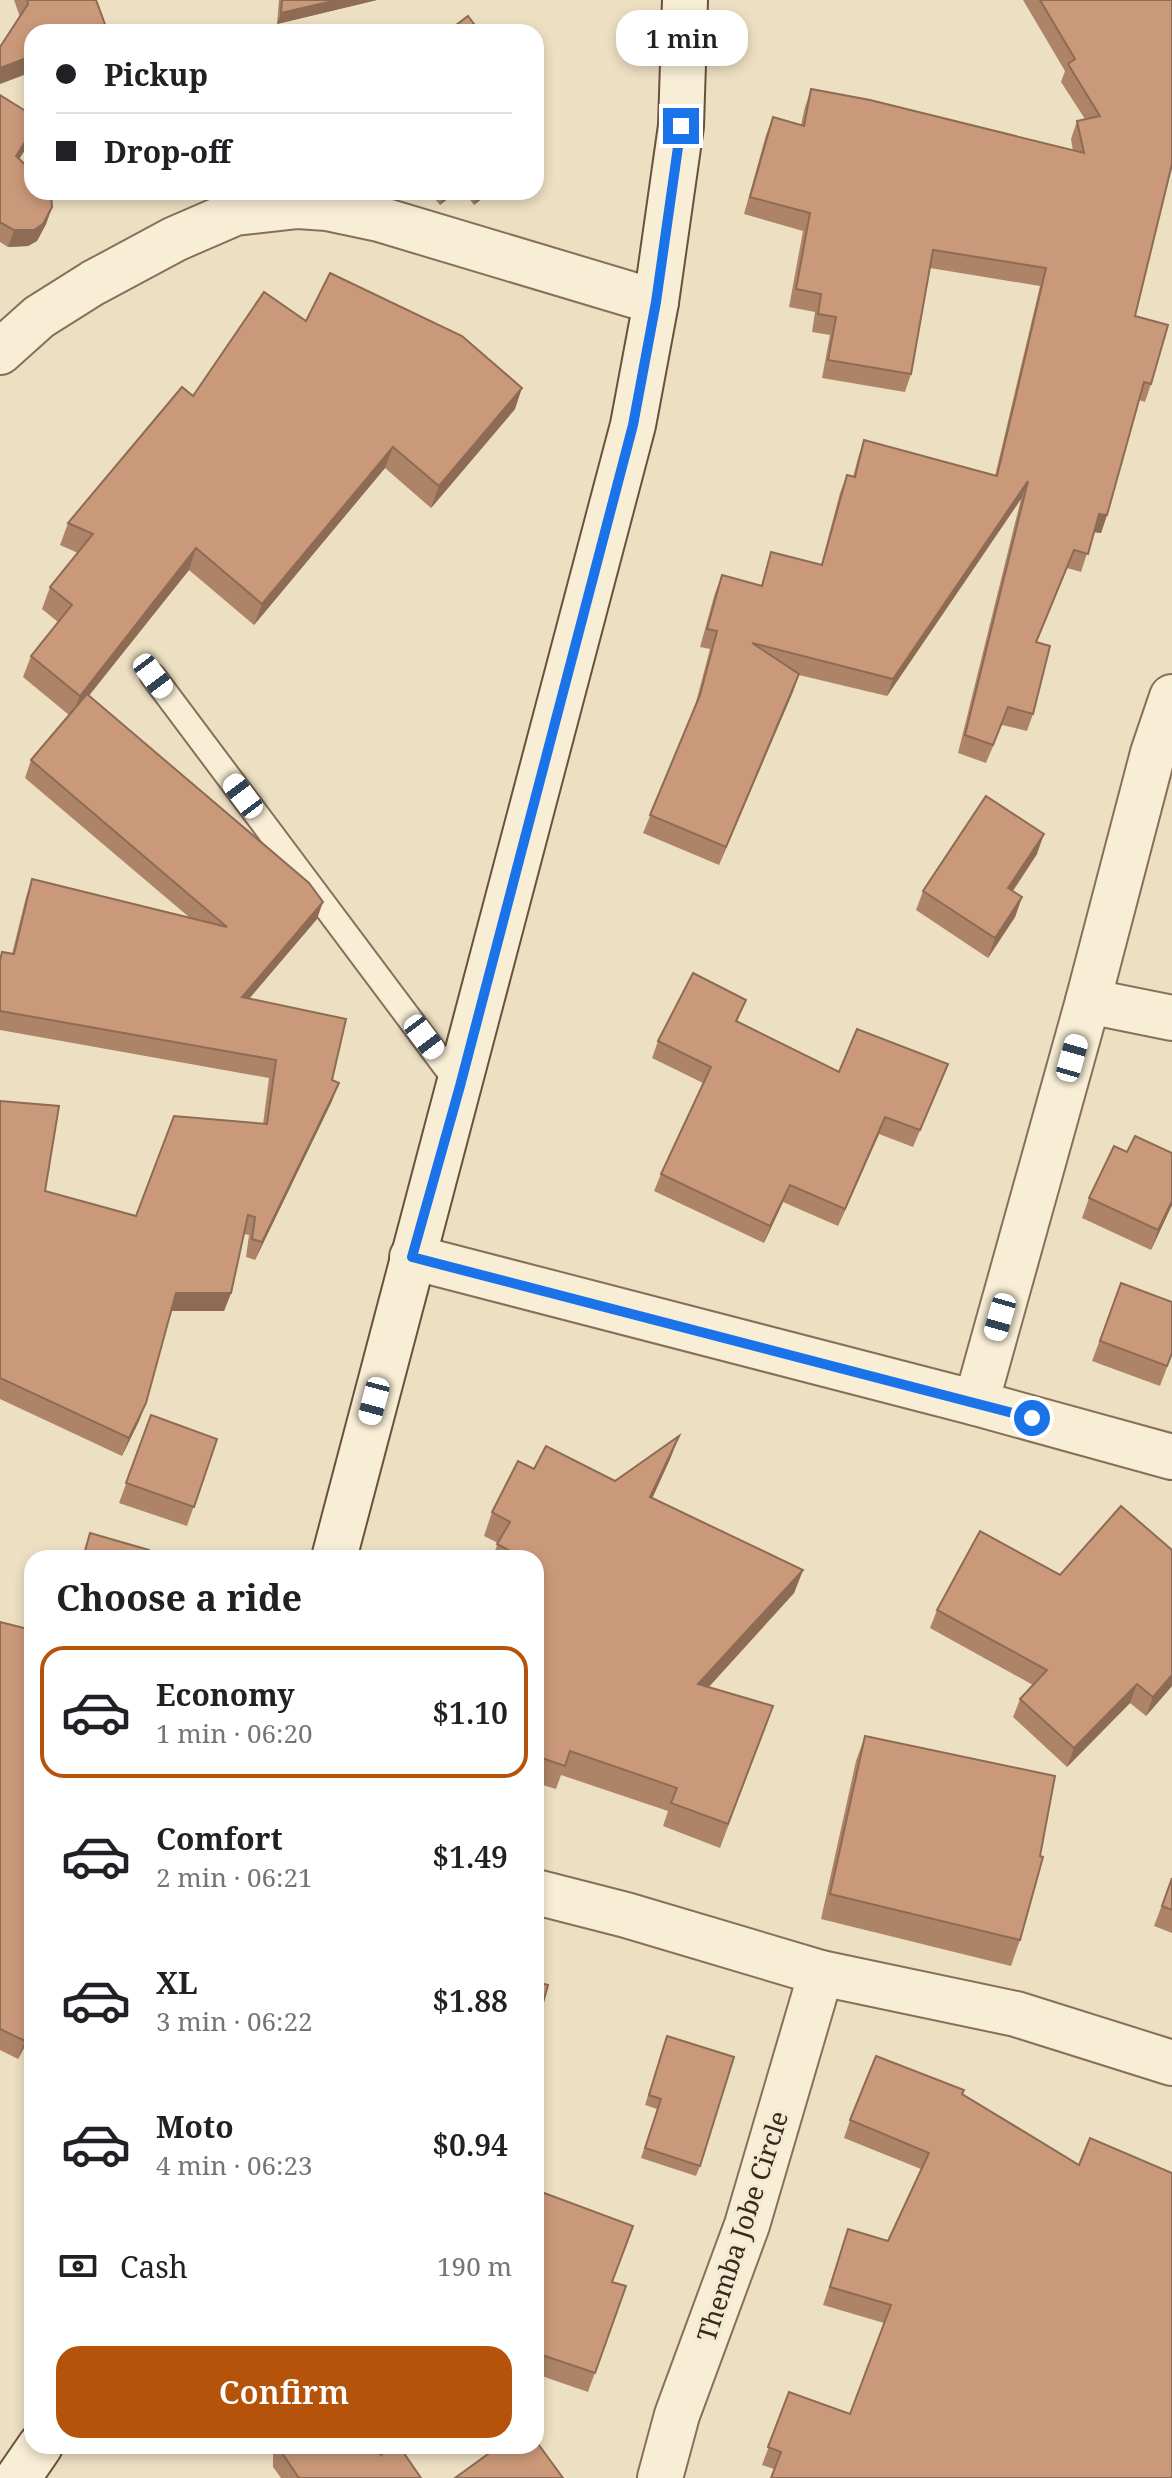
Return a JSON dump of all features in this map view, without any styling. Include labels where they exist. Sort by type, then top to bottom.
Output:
[{"type":"street","points":[[336,1550],[633,425],[656,302],[681,126],[685,0]]},
{"type":"street","points":[[0,352],[39,317],[93,283],[175,239],[235,213],[298,206],[327,208],[379,219],[656,302]]},
{"type":"street","points":[[976,1403],[1088,1001],[1153,753],[1172,697]]},
{"type":"street","points":[[1088,1001],[1172,1018]]},
{"type":"street","points":[[412,1257],[1172,1457]]},
{"type":"street","points":[[544,1894],[821,1973],[1016,2014],[1172,2063]]},
{"type":"street","name":"Themba Jobe Circle","points":[[660,2478],[677,2415],[747,2225],[821,1973]]},
{"type":"street","points":[[18,2478],[34,2454]]},
{"type":"lane","points":[[153,676],[460,1086]]},
{"type":"building","points":[[27,0],[96,0],[105,24],[24,24],[24,59],[0,68],[0,47],[28,4]]},
{"type":"building","points":[[282,0],[337,0],[281,13]]},
{"type":"building","points":[[1040,0],[1172,0],[1172,164],[1135,316],[1168,325],[1151,384],[1144,382],[1107,515],[1099,514],[1088,554],[1074,550],[1036,642],[1050,646],[1033,714],[1008,707],[993,745],[965,735],[1028,481],[893,679],[752,643],[799,674],[726,847],[650,815],[700,695],[717,631],[707,629],[722,575],[762,586],[771,552],[822,565],[847,475],[855,477],[864,440],[997,476],[1046,268],[933,250],[911,374],[828,360],[836,317],[818,314],[821,294],[796,289],[810,213],[750,197],[773,117],[804,126],[811,89],[870,100],[1084,153],[1077,121],[1100,116],[1068,64],[1075,59]]},
{"type":"building","points":[[468,16],[474,24],[458,24]]},
{"type":"building","points":[[0,95],[24,110],[24,144],[16,156],[24,164],[24,200],[52,200],[52,207],[43,224],[34,230],[14,230],[0,222]]},
{"type":"building","points":[[330,273],[462,336],[522,388],[439,486],[393,447],[262,604],[196,548],[80,696],[31,656],[72,605],[50,587],[93,534],[68,523],[182,387],[193,396],[264,292],[306,321]]},
{"type":"building","points":[[87,694],[309,883],[323,902],[242,997],[346,1019],[332,1080],[339,1083],[262,1242],[252,1239],[255,1217],[248,1215],[231,1293],[176,1293],[146,1403],[129,1438],[0,1378],[0,1101],[59,1106],[45,1191],[136,1216],[174,1116],[267,1124],[276,1060],[0,1011],[2,952],[14,954],[32,879],[227,927],[31,760]]},
{"type":"building","points":[[986,796],[1044,834],[1008,888],[1022,897],[995,938],[923,891]]},
{"type":"building","points":[[693,973],[746,1000],[736,1021],[839,1072],[857,1029],[948,1064],[920,1130],[885,1117],[845,1209],[790,1185],[770,1226],[661,1174],[711,1067],[658,1041]]},
{"type":"building","points":[[1135,1136],[1172,1153],[1172,1201],[1158,1230],[1089,1198],[1114,1146],[1127,1152]]},
{"type":"building","points":[[1121,1283],[1172,1302],[1172,1353],[1167,1366],[1100,1341]]},
{"type":"building","points":[[151,1415],[217,1439],[194,1507],[126,1483]]},
{"type":"building","points":[[679,1436],[650,1497],[803,1570],[698,1684],[773,1706],[728,1824],[671,1803],[677,1788],[570,1751],[565,1766],[544,1759],[544,1550],[508,1550],[497,1544],[510,1522],[492,1512],[518,1461],[534,1469],[546,1446],[615,1481]]},
{"type":"building","points":[[1121,1506],[1172,1550],[1172,1675],[1153,1697],[1137,1684],[1074,1748],[1020,1699],[1047,1670],[937,1610],[980,1531],[1060,1575]]},
{"type":"building","points":[[90,1533],[149,1550],[85,1550]]},
{"type":"building","points":[[0,1622],[24,1628],[24,2041],[0,2029]]},
{"type":"building","points":[[865,1736],[1055,1776],[1040,1856],[1043,1857],[1020,1940],[830,1894]]},
{"type":"building","points":[[1172,1878],[1172,1910],[1162,1906]]},
{"type":"building","points":[[667,2036],[734,2057],[700,2166],[645,2148],[661,2099],[649,2095]]},
{"type":"building","points":[[876,2056],[964,2090],[962,2094],[1079,2165],[1090,2138],[1172,2173],[1172,2478],[771,2478],[781,2452],[768,2447],[789,2392],[850,2414],[891,2305],[830,2287],[848,2229],[888,2241],[929,2153],[850,2120]]},
{"type":"building","points":[[544,2193],[633,2226],[612,2282],[626,2286],[595,2373],[544,2356]]},
{"type":"building","points":[[544,2452],[563,2478],[455,2478],[488,2454]]},
{"type":"building","points":[[283,2454],[404,2454],[421,2478],[299,2478]]},
{"type":"route","points":[[681,126],[656,302],[633,425],[460,1086],[412,1257],[1032,1418]]}]
